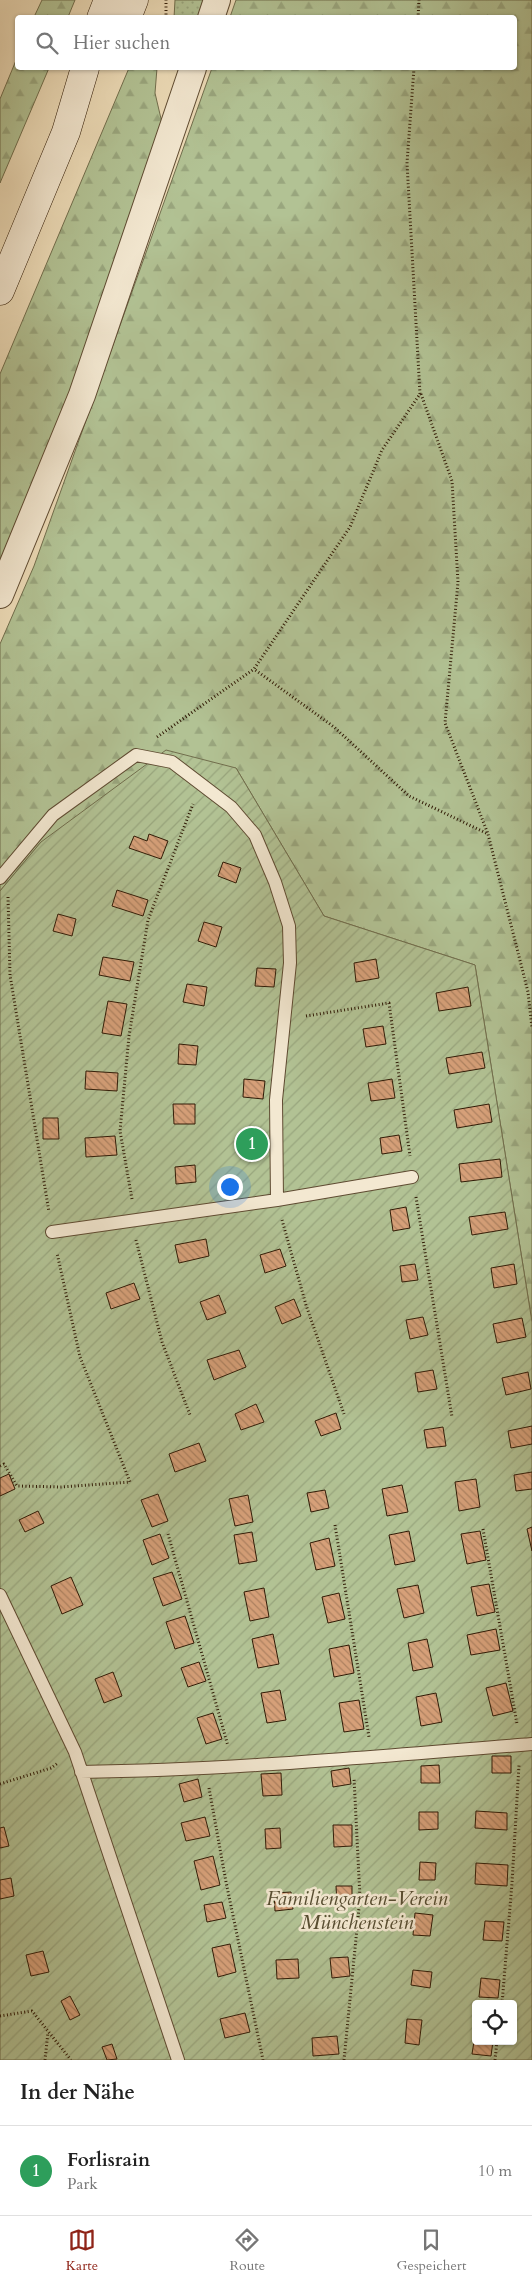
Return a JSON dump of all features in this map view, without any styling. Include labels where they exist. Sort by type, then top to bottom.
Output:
[{"type":"main road","points":[[102,15],[108,0]]},
{"type":"main road","points":[[127,15],[134,0]]},
{"type":"main road","points":[[0,291],[66,132],[84,70]]},
{"type":"main road","points":[[66,132],[100,70]]},
{"type":"street","points":[[212,15],[217,0]]},
{"type":"street","points":[[0,595],[82,395],[192,70]]},
{"type":"lane","points":[[0,878],[54,815],[136,755],[172,762],[231,807],[255,835],[274,882],[288,926],[289,972],[276,1100],[276,1200]]},
{"type":"lane","points":[[52,1232],[135,1218],[276,1200],[412,1177]]},
{"type":"lane","points":[[0,1595],[75,1752],[178,2060]]},
{"type":"lane","points":[[81,1772],[167,1771],[353,1760],[526,1744]]},
{"type":"path","points":[[166,0],[166,15]]},
{"type":"path","points":[[418,15],[419,0]]},
{"type":"path","points":[[414,70],[407,163],[420,394],[452,481],[458,582],[445,723],[488,834],[528,992],[532,1028]]},
{"type":"path","points":[[136,755],[158,736],[254,669],[350,527],[382,450],[420,394]]},
{"type":"path","points":[[254,669],[334,726],[409,796],[488,834]]},
{"type":"path","points":[[190,1415],[162,1342],[135,1237],[135,1218],[120,1131],[129,1036],[148,920],[201,783]]},
{"type":"path","points":[[0,1466],[4,1464],[17,1486],[61,1487],[130,1482],[80,1357],[52,1232],[10,975],[8,932],[10,918],[7,894]]},
{"type":"path","points":[[276,1200],[306,1305],[344,1414]]},
{"type":"path","points":[[335,1525],[372,1758]]},
{"type":"path","points":[[483,1530],[526,1744],[502,2000]]},
{"type":"path","points":[[168,1534],[234,1767]]},
{"type":"path","points":[[344,2060],[360,1898],[353,1760]]},
{"type":"path","points":[[0,1784],[51,1768]]},
{"type":"path","points":[[205,1768],[229,1900],[263,2060]]},
{"type":"path","points":[[0,2016],[32,2011],[71,2060]]},
{"type":"path","points":[[45,2060],[48,2031]]},
{"type":"path","points":[[495,2060],[497,2045]]},
{"type":"green space","points":[[42,0],[75,0],[69,15],[35,15]]},
{"type":"green space","points":[[175,0],[204,0],[199,15],[174,15]]},
{"type":"green space","points":[[236,0],[532,0],[532,1322],[475,965],[324,916],[236,768],[41,842],[0,891],[0,644],[34,566],[211,70],[517,70],[517,15],[231,15]]},
{"type":"green space","points":[[15,63],[15,70],[48,70],[0,183],[0,99]]},
{"type":"green space","points":[[128,70],[157,70],[155,93],[162,123],[49,455],[0,574],[0,374]]},
{"type":"green space","name":"Familiengarten-Verein Münchenstein","points":[[166,750],[236,768],[324,916],[475,965],[532,1322],[532,2060],[0,2060],[0,891],[41,842]]},
{"type":"building","points":[[149,834],[168,841],[161,859],[129,848],[134,836],[147,841]]},
{"type":"building","points":[[223,862],[241,868],[236,883],[218,876]]},
{"type":"building","points":[[117,890],[148,900],[143,916],[112,906]]},
{"type":"building","points":[[58,914],[76,919],[72,936],[53,931]]},
{"type":"building","points":[[204,922],[222,927],[216,947],[198,941]]},
{"type":"building","points":[[103,957],[134,962],[130,981],[99,975]]},
{"type":"building","points":[[376,959],[379,978],[356,982],[354,963]]},
{"type":"building","points":[[257,968],[276,969],[274,987],[255,986]]},
{"type":"building","points":[[187,984],[207,987],[204,1006],[183,1002]]},
{"type":"building","points":[[468,987],[471,1006],[439,1011],[436,993]]},
{"type":"building","points":[[108,1001],[127,1004],[121,1036],[102,1033]]},
{"type":"building","points":[[383,1026],[386,1044],[366,1047],[363,1029]]},
{"type":"building","points":[[179,1044],[198,1046],[196,1065],[178,1064]]},
{"type":"building","points":[[482,1052],[485,1068],[449,1074],[446,1058]]},
{"type":"building","points":[[86,1071],[118,1073],[117,1091],[85,1089]]},
{"type":"building","points":[[244,1079],[265,1081],[263,1099],[243,1097]]},
{"type":"building","points":[[392,1079],[395,1098],[371,1101],[368,1083]]},
{"type":"building","points":[[173,1104],[195,1104],[195,1124],[174,1124]]},
{"type":"building","points":[[489,1104],[492,1122],[457,1128],[454,1110]]},
{"type":"building","points":[[43,1118],[58,1118],[59,1139],[43,1139]]},
{"type":"building","points":[[261,1133],[263,1151],[242,1152],[241,1135]]},
{"type":"building","points":[[399,1135],[402,1151],[382,1154],[380,1138]]},
{"type":"building","points":[[115,1136],[117,1155],[86,1157],[85,1138]]},
{"type":"building","points":[[500,1159],[502,1177],[461,1182],[459,1164]]},
{"type":"building","points":[[195,1165],[196,1182],[176,1184],[175,1167]]},
{"type":"building","points":[[406,1207],[410,1228],[393,1231],[390,1210]]},
{"type":"building","points":[[505,1212],[508,1229],[472,1235],[469,1217]]},
{"type":"building","points":[[206,1239],[209,1256],[179,1263],[175,1245]]},
{"type":"building","points":[[280,1249],[286,1266],[265,1273],[260,1255]]},
{"type":"building","points":[[415,1264],[418,1280],[402,1282],[400,1266]]},
{"type":"building","points":[[514,1264],[517,1284],[494,1288],[491,1268]]},
{"type":"building","points":[[134,1283],[140,1299],[111,1309],[106,1293]]},
{"type":"building","points":[[219,1295],[226,1313],[207,1320],[200,1302]]},
{"type":"building","points":[[294,1299],[301,1316],[282,1324],[275,1307]]},
{"type":"building","points":[[423,1317],[428,1335],[410,1339],[406,1320]]},
{"type":"building","points":[[522,1318],[526,1337],[497,1343],[493,1324]]},
{"type":"building","points":[[239,1350],[246,1367],[214,1380],[207,1360]]},
{"type":"building","points":[[433,1370],[437,1389],[418,1392],[415,1373]]},
{"type":"building","points":[[528,1372],[531,1389],[506,1395],[502,1378]]},
{"type":"building","points":[[256,1404],[264,1422],[241,1430],[235,1414]]},
{"type":"building","points":[[336,1413],[341,1429],[321,1436],[315,1421]]},
{"type":"building","points":[[532,1426],[532,1444],[511,1448],[508,1431]]},
{"type":"building","points":[[443,1427],[446,1446],[427,1448],[424,1430]]},
{"type":"building","points":[[199,1443],[206,1461],[175,1472],[169,1454]]},
{"type":"building","points":[[532,1472],[532,1489],[516,1491],[514,1475]]},
{"type":"building","points":[[9,1474],[15,1489],[0,1496],[0,1478]]},
{"type":"building","points":[[476,1479],[480,1507],[459,1511],[455,1482]]},
{"type":"building","points":[[402,1485],[408,1512],[387,1516],[382,1489]]},
{"type":"building","points":[[325,1490],[329,1508],[311,1512],[307,1493]]},
{"type":"building","points":[[158,1494],[168,1521],[152,1527],[141,1500]]},
{"type":"building","points":[[248,1495],[253,1522],[235,1526],[229,1499]]},
{"type":"building","points":[[38,1511],[44,1523],[25,1532],[19,1520]]},
{"type":"building","points":[[532,1527],[532,1551],[527,1529]]},
{"type":"building","points":[[409,1531],[415,1561],[395,1565],[389,1535]]},
{"type":"building","points":[[480,1531],[486,1560],[467,1564],[461,1534]]},
{"type":"building","points":[[252,1532],[257,1561],[239,1564],[234,1535]]},
{"type":"building","points":[[160,1534],[169,1558],[152,1565],[143,1540]]},
{"type":"building","points":[[329,1538],[335,1566],[316,1570],[310,1543]]},
{"type":"building","points":[[172,1572],[182,1599],[163,1606],[153,1578]]},
{"type":"building","points":[[71,1577],[83,1605],[62,1614],[51,1586]]},
{"type":"building","points":[[489,1584],[495,1612],[477,1616],[471,1587]]},
{"type":"building","points":[[418,1585],[424,1613],[404,1618],[397,1589]]},
{"type":"building","points":[[264,1588],[269,1617],[250,1621],[244,1592]]},
{"type":"building","points":[[339,1593],[345,1619],[328,1623],[322,1597]]},
{"type":"building","points":[[185,1616],[194,1643],[175,1649],[166,1622]]},
{"type":"building","points":[[496,1629],[500,1650],[471,1655],[467,1635]]},
{"type":"building","points":[[273,1634],[279,1664],[258,1668],[252,1639]]},
{"type":"building","points":[[427,1639],[433,1667],[413,1671],[408,1643]]},
{"type":"building","points":[[349,1645],[354,1673],[334,1677],[329,1649]]},
{"type":"building","points":[[199,1662],[206,1681],[188,1687],[181,1668]]},
{"type":"building","points":[[113,1672],[122,1696],[104,1703],[95,1679]]},
{"type":"building","points":[[506,1683],[513,1711],[493,1716],[486,1688]]},
{"type":"building","points":[[280,1690],[286,1720],[267,1723],[261,1693]]},
{"type":"building","points":[[436,1693],[442,1722],[421,1726],[416,1697]]},
{"type":"building","points":[[359,1700],[364,1729],[344,1732],[339,1703]]},
{"type":"building","points":[[213,1713],[222,1739],[206,1744],[197,1718]]},
{"type":"building","points":[[492,1756],[511,1756],[511,1773],[492,1773]]},
{"type":"building","points":[[439,1765],[440,1783],[421,1783],[421,1766]]},
{"type":"building","points":[[349,1768],[351,1784],[333,1787],[331,1771]]},
{"type":"building","points":[[281,1773],[282,1795],[263,1796],[261,1774]]},
{"type":"building","points":[[198,1779],[202,1797],[184,1802],[179,1784]]},
{"type":"building","points":[[476,1811],[507,1813],[507,1830],[475,1828]]},
{"type":"building","points":[[419,1812],[438,1812],[438,1829],[419,1830]]},
{"type":"building","points":[[205,1817],[210,1836],[186,1841],[181,1823]]},
{"type":"building","points":[[333,1825],[352,1825],[352,1846],[334,1847]]},
{"type":"building","points":[[4,1827],[9,1846],[0,1848],[0,1828]]},
{"type":"building","points":[[280,1828],[281,1848],[266,1849],[265,1829]]},
{"type":"building","points":[[213,1856],[220,1885],[201,1890],[194,1861]]},
{"type":"building","points":[[420,1862],[436,1863],[435,1880],[419,1880]]},
{"type":"building","points":[[476,1863],[508,1865],[507,1886],[475,1884]]},
{"type":"building","points":[[11,1878],[14,1896],[0,1899],[0,1880]]},
{"type":"building","points":[[336,1886],[352,1886],[352,1904],[337,1905]]},
{"type":"building","points":[[291,1892],[293,1909],[275,1911],[274,1893]]},
{"type":"building","points":[[222,1902],[226,1918],[207,1922],[204,1905]]},
{"type":"building","points":[[415,1913],[433,1915],[430,1936],[413,1935]]},
{"type":"building","points":[[485,1921],[504,1922],[502,1941],[483,1940]]},
{"type":"building","points":[[230,1944],[236,1972],[218,1977],[212,1948]]},
{"type":"building","points":[[43,1951],[49,1972],[31,1976],[26,1955]]},
{"type":"building","points":[[348,1957],[350,1976],[332,1978],[330,1958]]},
{"type":"building","points":[[298,1959],[299,1978],[277,1979],[276,1960]]},
{"type":"building","points":[[413,1970],[432,1972],[430,1988],[411,1985]]},
{"type":"building","points":[[481,1978],[500,1980],[498,1998],[479,1997]]},
{"type":"building","points":[[70,1996],[80,2015],[70,2020],[61,2001]]},
{"type":"building","points":[[245,2013],[250,2032],[225,2038],[220,2019]]},
{"type":"building","points":[[407,2019],[422,2020],[419,2045],[405,2043]]},
{"type":"building","points":[[337,2036],[339,2054],[313,2056],[312,2038]]},
{"type":"building","points":[[112,2044],[117,2059],[107,2060],[102,2047]]},
{"type":"building","points":[[473,2045],[492,2045],[491,2056],[472,2054]]},
{"type":"place","name":"Forlisrain","points":[[252,1144]]}]
